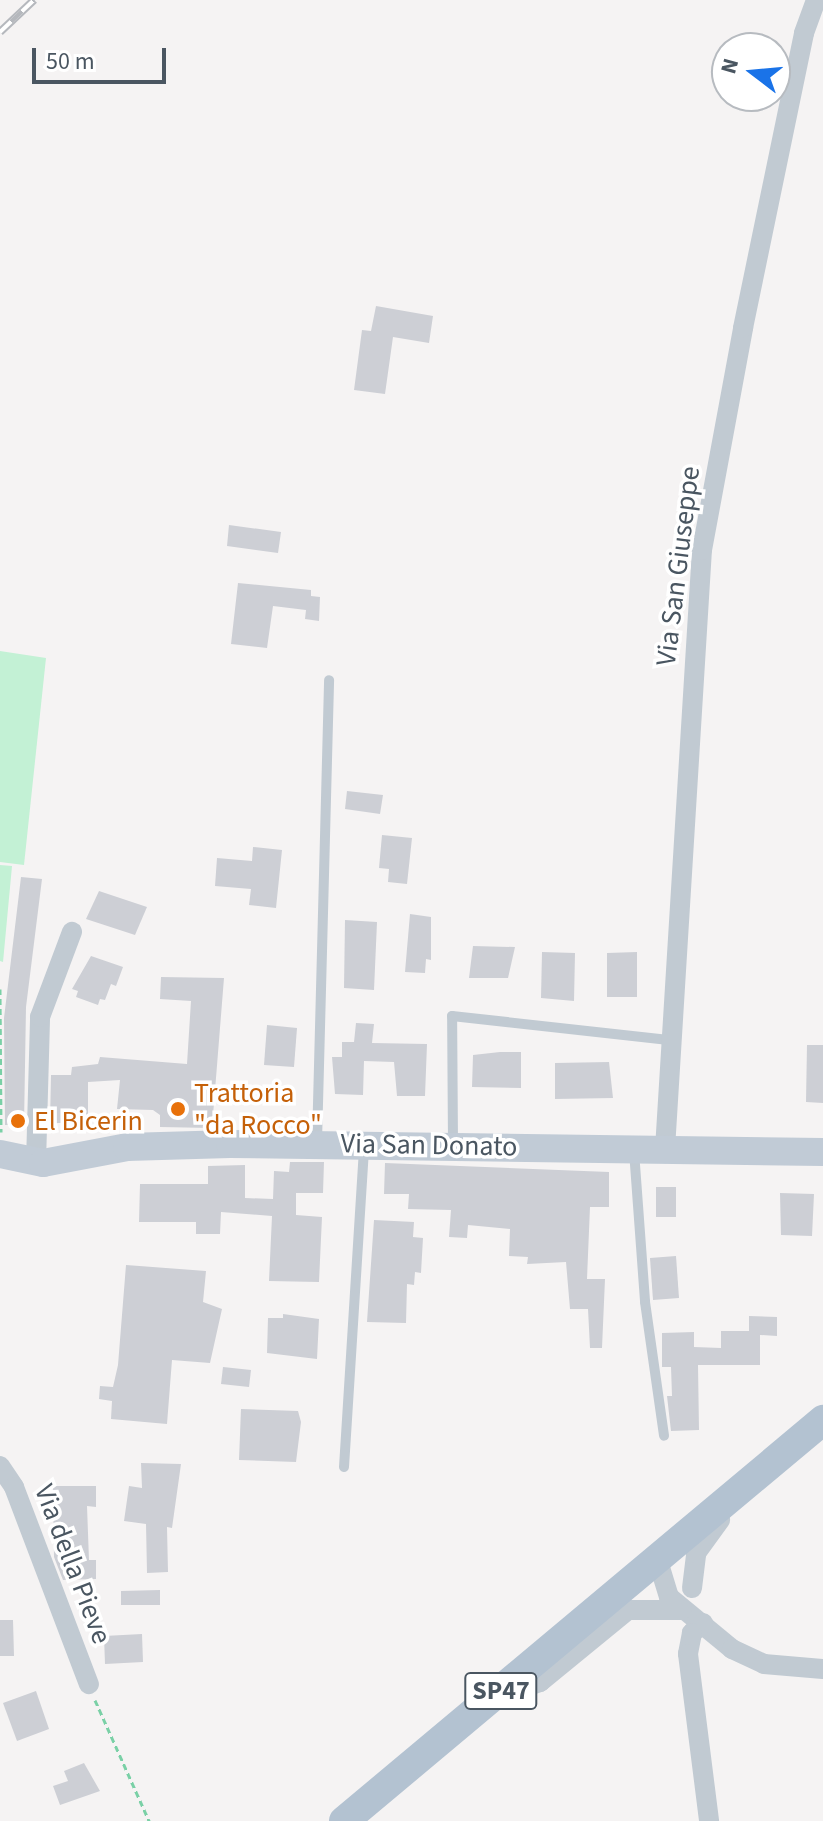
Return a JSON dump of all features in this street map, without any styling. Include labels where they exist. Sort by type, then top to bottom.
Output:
[{"type":"main road","name":"SP47","points":[[344,1821],[815,1427]]},
{"type":"street","name":"Via San Giuseppe","points":[[665,1149],[669,1040],[702,550],[763,234],[816,0]]},
{"type":"street","points":[[36,1163],[40,1017],[72,932]]},
{"type":"street","name":"Via San Donato","points":[[1,1145],[36,1163],[65,1162],[127,1147],[317,1144],[823,1152]]},
{"type":"street","points":[[703,1623],[692,1588],[696,1553],[704,1539],[815,1427]]},
{"type":"street","name":"Via della Pieve","points":[[0,1466],[14,1487],[89,1684]]},
{"type":"street","points":[[658,1561],[692,1588]]},
{"type":"street","points":[[658,1561],[663,1586],[682,1610],[750,1659],[823,1669]]},
{"type":"street","points":[[493,1698],[540,1682],[628,1610],[682,1610]]},
{"type":"street","points":[[703,1623],[692,1633],[688,1654],[709,1821]]},
{"type":"lane","points":[[317,1144],[329,680]]},
{"type":"lane","points":[[453,1144],[452,1016],[669,1040]]},
{"type":"lane","points":[[344,1467],[364,1144]]},
{"type":"lane","points":[[634,1148],[645,1302],[664,1436]]},
{"type":"path","points":[[0,989],[1,1145]]},
{"type":"path","points":[[89,1684],[149,1821]]},
{"type":"green space","points":[[0,651],[46,658],[24,865],[0,862]]},
{"type":"green space","points":[[0,865],[12,866],[3,962],[0,961]]},
{"type":"building","points":[[376,306],[433,316],[429,343],[393,337],[385,394],[354,390],[362,330],[371,331]]},
{"type":"building","points":[[229,525],[281,532],[278,553],[227,546]]},
{"type":"building","points":[[238,583],[311,590],[311,596],[320,597],[319,621],[305,619],[306,610],[273,606],[267,648],[231,644]]},
{"type":"building","points":[[347,791],[383,795],[380,814],[345,809]]},
{"type":"building","points":[[382,835],[412,838],[407,884],[388,882],[389,869],[379,868]]},
{"type":"building","points":[[253,847],[282,850],[276,908],[249,905],[251,889],[215,886],[217,858],[252,861]]},
{"type":"building","points":[[21,877],[42,879],[26,1007],[24,1125],[5,1125],[4,1018]]},
{"type":"building","points":[[99,891],[147,907],[135,935],[86,919]]},
{"type":"building","points":[[410,914],[431,917],[431,960],[426,959],[425,973],[405,972]]},
{"type":"building","points":[[345,920],[377,922],[374,990],[344,988]]},
{"type":"building","points":[[473,946],[515,947],[508,978],[469,978]]},
{"type":"building","points":[[542,952],[575,953],[574,1001],[541,998]]},
{"type":"building","points":[[637,952],[637,997],[607,997],[607,953]]},
{"type":"building","points":[[91,956],[123,967],[116,986],[111,984],[105,1000],[100,999],[98,1005],[76,997],[78,991],[72,989]]},
{"type":"building","points":[[161,977],[224,978],[212,1128],[160,1127],[160,1115],[153,1110],[117,1109],[120,1080],[88,1082],[88,1123],[50,1123],[51,1075],[71,1075],[72,1067],[98,1064],[100,1057],[187,1064],[191,1001],[160,999]]},
{"type":"building","points":[[356,1023],[374,1024],[372,1043],[427,1044],[425,1096],[397,1096],[394,1062],[364,1061],[363,1095],[335,1094],[332,1057],[342,1057],[342,1042],[354,1042]]},
{"type":"building","points":[[267,1025],[297,1028],[294,1067],[264,1065]]},
{"type":"building","points":[[807,1045],[823,1045],[823,1103],[806,1102]]},
{"type":"building","points":[[521,1052],[521,1088],[472,1087],[473,1055]]},
{"type":"building","points":[[609,1062],[613,1098],[555,1099],[555,1063]]},
{"type":"building","points":[[290,1162],[324,1162],[323,1193],[296,1193],[296,1215],[322,1217],[319,1282],[269,1281],[272,1216],[221,1212],[220,1234],[196,1234],[196,1222],[139,1222],[140,1184],[208,1184],[208,1166],[245,1165],[245,1198],[273,1199],[274,1171],[289,1172]]},
{"type":"building","points":[[385,1163],[609,1172],[609,1207],[590,1207],[587,1279],[605,1279],[602,1348],[590,1348],[588,1309],[570,1309],[566,1262],[527,1264],[528,1257],[509,1256],[510,1229],[468,1225],[467,1238],[449,1237],[451,1210],[408,1209],[409,1194],[384,1194]]},
{"type":"building","points":[[656,1187],[676,1187],[676,1217],[656,1217]]},
{"type":"building","points":[[780,1193],[814,1194],[812,1236],[781,1235]]},
{"type":"building","points":[[374,1220],[414,1222],[413,1237],[423,1238],[421,1273],[415,1272],[414,1285],[407,1284],[406,1323],[367,1322]]},
{"type":"building","points":[[676,1256],[679,1298],[653,1300],[650,1258]]},
{"type":"building","points":[[126,1265],[206,1271],[203,1302],[222,1309],[210,1363],[172,1360],[167,1424],[111,1419],[112,1401],[99,1399],[100,1386],[113,1387],[118,1365]]},
{"type":"building","points":[[283,1314],[319,1319],[317,1359],[267,1353],[268,1318],[283,1318]]},
{"type":"building","points":[[749,1316],[777,1317],[777,1336],[760,1335],[760,1365],[698,1365],[699,1430],[671,1431],[667,1396],[672,1396],[671,1367],[662,1367],[662,1333],[694,1332],[694,1347],[721,1348],[721,1331],[749,1331]]},
{"type":"building","points":[[223,1367],[251,1370],[249,1387],[221,1384]]},
{"type":"building","points":[[241,1409],[298,1411],[301,1422],[296,1462],[239,1460]]},
{"type":"building","points":[[141,1463],[181,1464],[172,1528],[167,1527],[168,1572],[147,1573],[146,1524],[124,1521],[129,1486],[142,1488]]},
{"type":"building","points":[[53,1486],[96,1486],[96,1507],[87,1506],[89,1560],[96,1560],[96,1579],[63,1580],[54,1557]]},
{"type":"building","points":[[160,1590],[160,1605],[121,1605],[121,1591]]},
{"type":"building","points":[[0,1620],[13,1620],[14,1656],[0,1656]]},
{"type":"building","points":[[142,1634],[143,1662],[105,1664],[104,1636]]},
{"type":"building","points":[[36,1691],[49,1729],[17,1741],[3,1703]]},
{"type":"building","points":[[84,1763],[100,1791],[60,1805],[53,1786],[68,1781],[64,1771]]},
{"type":"railway","points":[[0,32],[34,0]]},
{"type":"place","name":"Trattoria \"da Rocco\"","points":[[178,1109]]},
{"type":"place","name":"El Bicerin","points":[[18,1121]]}]
